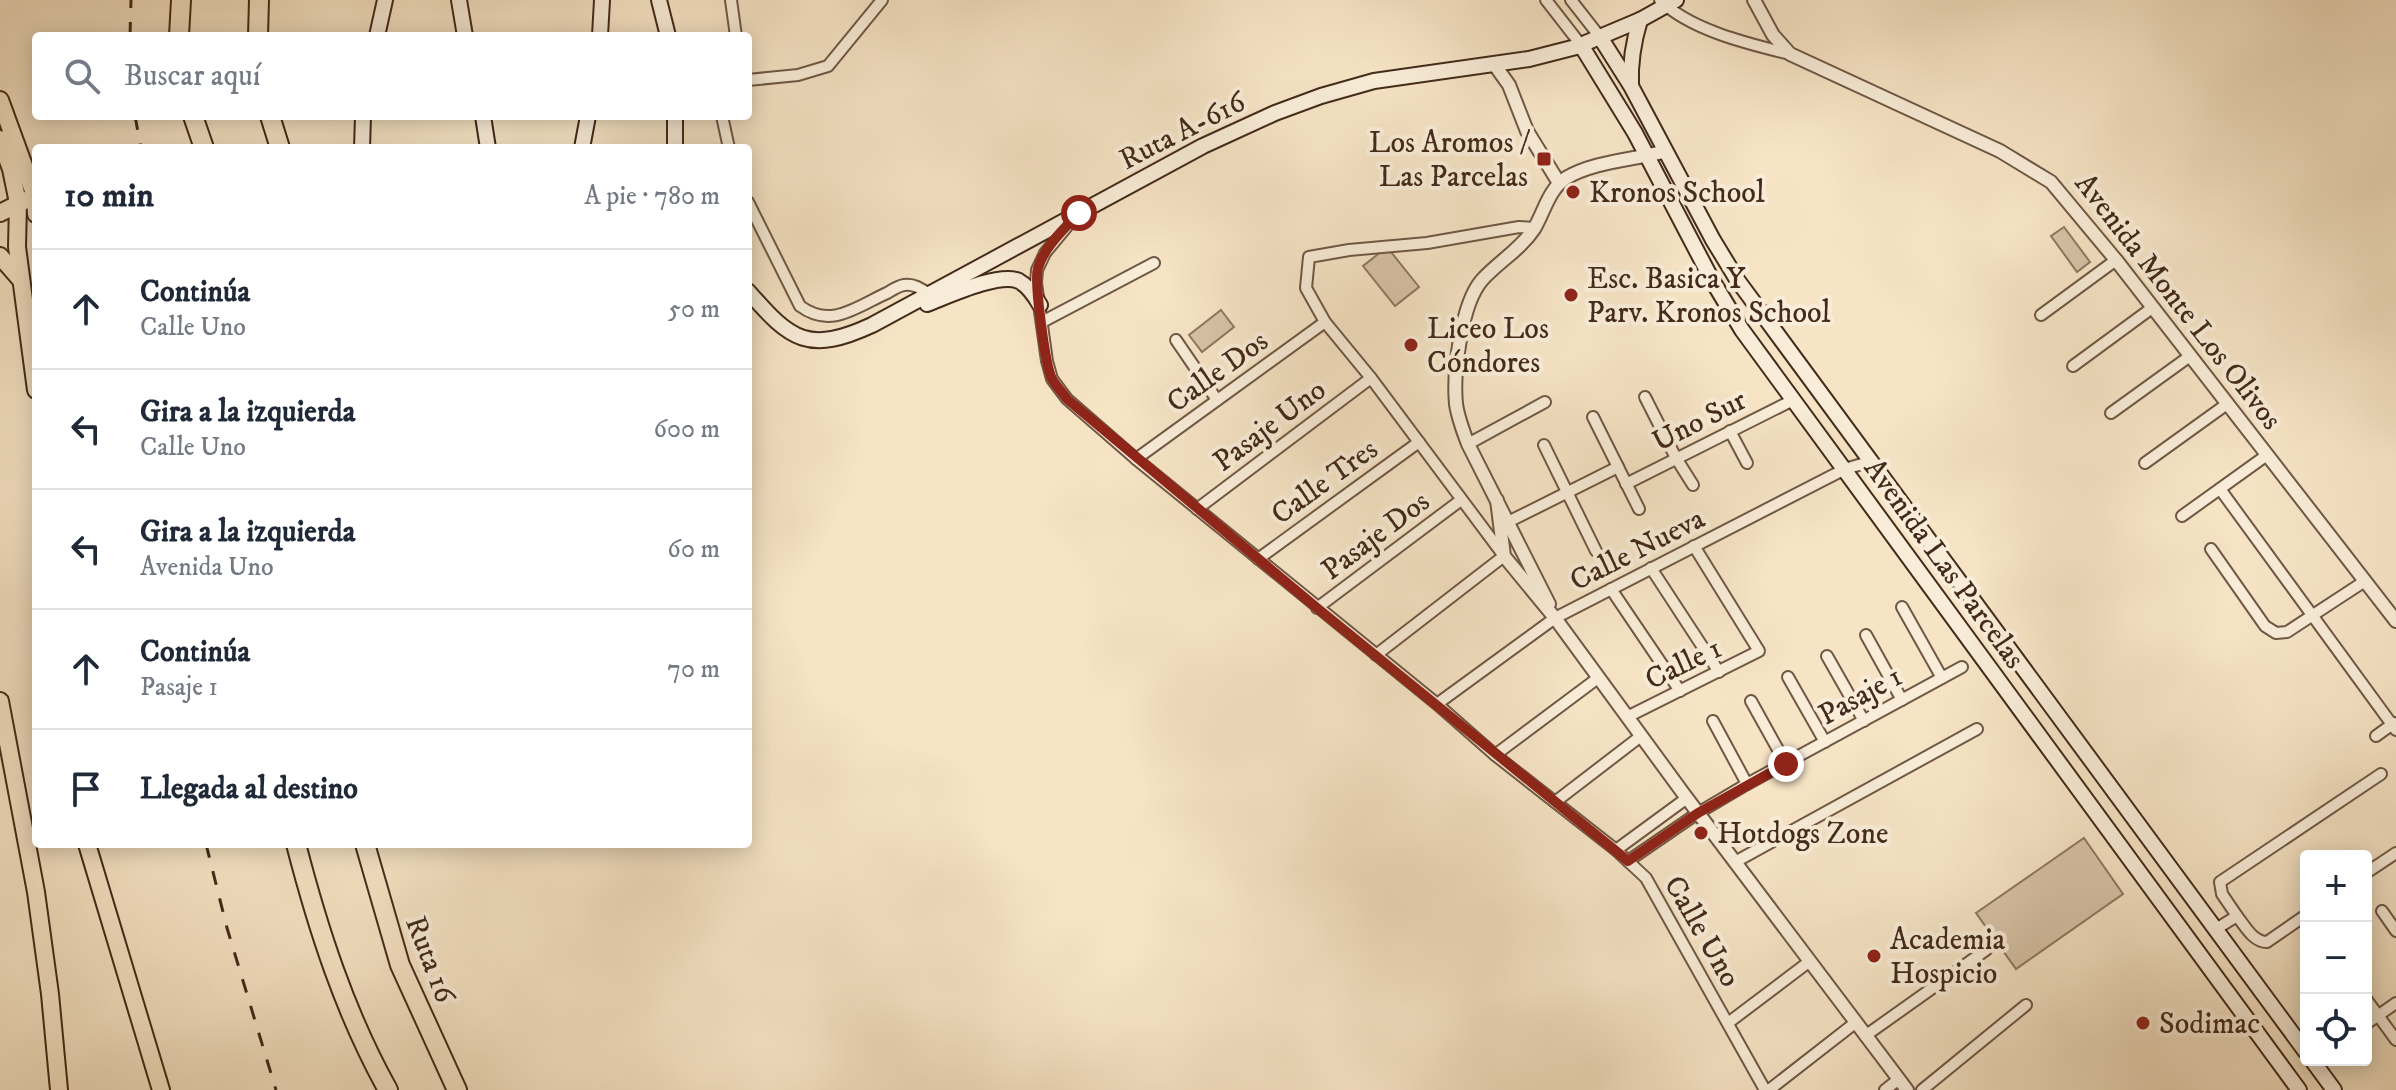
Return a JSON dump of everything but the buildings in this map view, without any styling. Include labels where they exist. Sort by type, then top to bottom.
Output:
[{"type":"highway","points":[[179,32],[181,0]]},
{"type":"highway","points":[[258,32],[259,0]]},
{"type":"highway","points":[[194,120],[203,144]]},
{"type":"highway","points":[[271,120],[279,144]]},
{"type":"highway","points":[[297,848],[336,975],[388,1090]]},
{"type":"highway","name":"Ruta 16","points":[[366,848],[400,965],[457,1090]]},
{"type":"main road","points":[[378,32],[385,0]]},
{"type":"main road","points":[[459,0],[464,32]]},
{"type":"main road","points":[[600,32],[602,0]]},
{"type":"main road","points":[[659,0],[667,32]]},
{"type":"main road","name":"Ruta A-616","points":[[752,296],[780,327],[801,338],[821,341],[845,338],[934,297],[1203,146],[1275,113],[1374,81],[1529,59],[1581,45],[1640,20],[1667,2]]},
{"type":"main road","points":[[1631,86],[1631,52],[1640,20]]},
{"type":"main road","name":"Avenida Las Parcelas","points":[[1600,37],[1631,86],[1731,270],[2300,1044]]},
{"type":"main road","name":"Avenida Las Parcelas","points":[[1581,45],[1647,156],[1727,308],[2299,1090]]},
{"type":"main road","points":[[0,100],[32,188]]},
{"type":"main road","points":[[362,144],[363,120]]},
{"type":"main road","points":[[484,120],[487,144]]},
{"type":"main road","points":[[583,144],[587,120]]},
{"type":"main road","points":[[675,120],[675,144]]},
{"type":"main road","points":[[0,139],[11,169],[18,203],[17,247],[32,359]]},
{"type":"main road","points":[[0,210],[32,197]]},
{"type":"main road","points":[[0,256],[22,283]]},
{"type":"main road","points":[[934,297],[1010,279],[1027,287],[1040,305]]},
{"type":"main road","points":[[0,701],[36,892],[59,1090]]},
{"type":"main road","points":[[88,848],[161,1090]]},
{"type":"main road","points":[[98,848],[171,1090]]},
{"type":"main road","points":[[2317,1066],[2334,1090]]},
{"type":"street","points":[[731,0],[735,32]]},
{"type":"street","points":[[752,80],[798,75],[828,66],[882,0]]},
{"type":"street","points":[[1546,0],[1581,45]]},
{"type":"street","points":[[1571,0],[1600,37]]},
{"type":"street","name":"Avenida Monte Los Olivos","points":[[1754,0],[1773,35],[1790,54],[2000,151],[2046,177],[2116,260],[2396,621]]},
{"type":"street","points":[[1667,2],[1707,28],[1790,54]]},
{"type":"street","points":[[1494,64],[1509,85],[1527,131],[1559,183]]},
{"type":"street","points":[[723,120],[728,144]]},
{"type":"street","points":[[1555,618],[1504,524],[1497,500],[1459,421],[1456,401],[1462,326],[1468,306],[1482,280],[1514,252],[1534,228],[1559,183],[1584,170],[1666,151]]},
{"type":"street","points":[[752,210],[800,306],[810,313],[819,317],[834,317],[905,284],[920,288],[934,297]]},
{"type":"street","name":"Calle Uno","points":[[1079,213],[1045,253],[1037,270],[1047,361],[1052,379],[1067,399],[1495,755],[1628,861],[1655,890],[1767,1090]]},
{"type":"street","points":[[1534,228],[1519,227],[1427,243],[1309,257],[1306,288],[1325,322],[1555,618],[1907,1090]]},
{"type":"street","points":[[2041,315],[2116,260]]},
{"type":"street","points":[[1042,322],[1154,263]]},
{"type":"street","points":[[2073,366],[2152,308]]},
{"type":"street","name":"Calle Dos","points":[[1136,459],[1325,322]]},
{"type":"street","points":[[1176,340],[1217,400]]},
{"type":"street","points":[[2111,413],[2190,356]]},
{"type":"street","name":"Pasaje Uno","points":[[1197,509],[1371,378]]},
{"type":"street","points":[[1645,397],[1693,485]]},
{"type":"street","name":"Uno Sur","points":[[1626,484],[1793,400]]},
{"type":"street","points":[[1468,444],[1545,402]]},
{"type":"street","points":[[2145,463],[2227,404]]},
{"type":"street","points":[[1593,417],[1639,509]]},
{"type":"street","points":[[1730,431],[1747,463]]},
{"type":"street","name":"Calle Tres","points":[[1258,559],[1419,442]]},
{"type":"street","points":[[1544,445],[1596,551]]},
{"type":"street","points":[[2182,516],[2267,455]]},
{"type":"street","name":"Calle Nueva","points":[[1437,704],[1555,618],[1845,469],[1872,461]]},
{"type":"street","points":[[1504,524],[1618,467]]},
{"type":"street","points":[[2220,489],[2395,726],[2376,736]]},
{"type":"street","name":"Pasaje Dos","points":[[1317,608],[1461,500]]},
{"type":"street","points":[[1504,524],[1504,556]]},
{"type":"street","name":"Calle 1","points":[[1627,717],[1759,651],[1694,546]]},
{"type":"street","points":[[2211,549],[2268,629],[2276,633],[2287,632],[2365,581]]},
{"type":"street","points":[[1376,655],[1504,556]]},
{"type":"street","points":[[1651,568],[1719,672]]},
{"type":"street","points":[[1611,589],[1680,691]]},
{"type":"street","points":[[1902,607],[1942,678]]},
{"type":"street","points":[[1866,635],[1902,700]]},
{"type":"street","points":[[1827,656],[1864,721]]},
{"type":"street","name":"Pasaje 1","points":[[1628,861],[1747,784],[1962,667]]},
{"type":"street","points":[[1788,677],[1825,742]]},
{"type":"street","points":[[1495,755],[1598,678]]},
{"type":"street","points":[[1751,701],[1786,764]]},
{"type":"street","points":[[1713,721],[1747,784]]},
{"type":"street","points":[[1735,862],[1977,729]]},
{"type":"street","points":[[1555,802],[1641,736]]},
{"type":"street","points":[[2300,919],[2267,942],[2260,942],[2222,894],[2220,882],[2381,774]]},
{"type":"street","points":[[1616,850],[1687,798]]},
{"type":"street","points":[[2372,869],[2396,853]]},
{"type":"street","points":[[2382,911],[2396,931]]},
{"type":"street","points":[[2216,929],[2237,916]]},
{"type":"street","points":[[1865,1036],[1986,950]]},
{"type":"street","points":[[1728,1023],[1810,961]]},
{"type":"street","points":[[2372,1020],[2396,1003]]},
{"type":"street","points":[[1922,1090],[2026,1005]]},
{"type":"street","points":[[2372,1007],[2396,1040]]},
{"type":"street","points":[[1767,1090],[1855,1023]]},
{"type":"street","points":[[1885,1090],[1899,1079]]},
{"type":"shaded area","points":[[2064,227],[2090,262],[2077,272],[2051,236]]},
{"type":"shaded area","points":[[1387,247],[1419,287],[1395,306],[1363,266]]},
{"type":"shaded area","points":[[1221,310],[1234,327],[1202,352],[1189,335]]},
{"type":"shaded area","points":[[2084,838],[2123,894],[2016,969],[1976,913]]},
{"type":"railway","points":[[130,32],[131,0]]},
{"type":"railway","points":[[136,120],[140,144]]},
{"type":"railway","points":[[207,848],[227,928],[276,1090]]},
{"type":"place","name":"Los Aromos / Las Parcelas","points":[[1544,159]]},
{"type":"place","name":"Kronos School","points":[[1573,192]]},
{"type":"place","name":"Esc. Basica Y Parv. Kronos School","points":[[1571,295]]},
{"type":"place","name":"Liceo Los Cóndores","points":[[1411,345]]},
{"type":"place","name":"Hotdogs Zone","points":[[1701,833]]},
{"type":"place","name":"Academia Hospicio","points":[[1874,956]]},
{"type":"place","name":"Sodimac","points":[[2143,1023]]},
{"type":"route","points":[[1079,213],[1045,253],[1037,270],[1036,283],[1047,361],[1052,379],[1067,399],[1495,755],[1628,861],[1698,813],[1786,764]]}]
